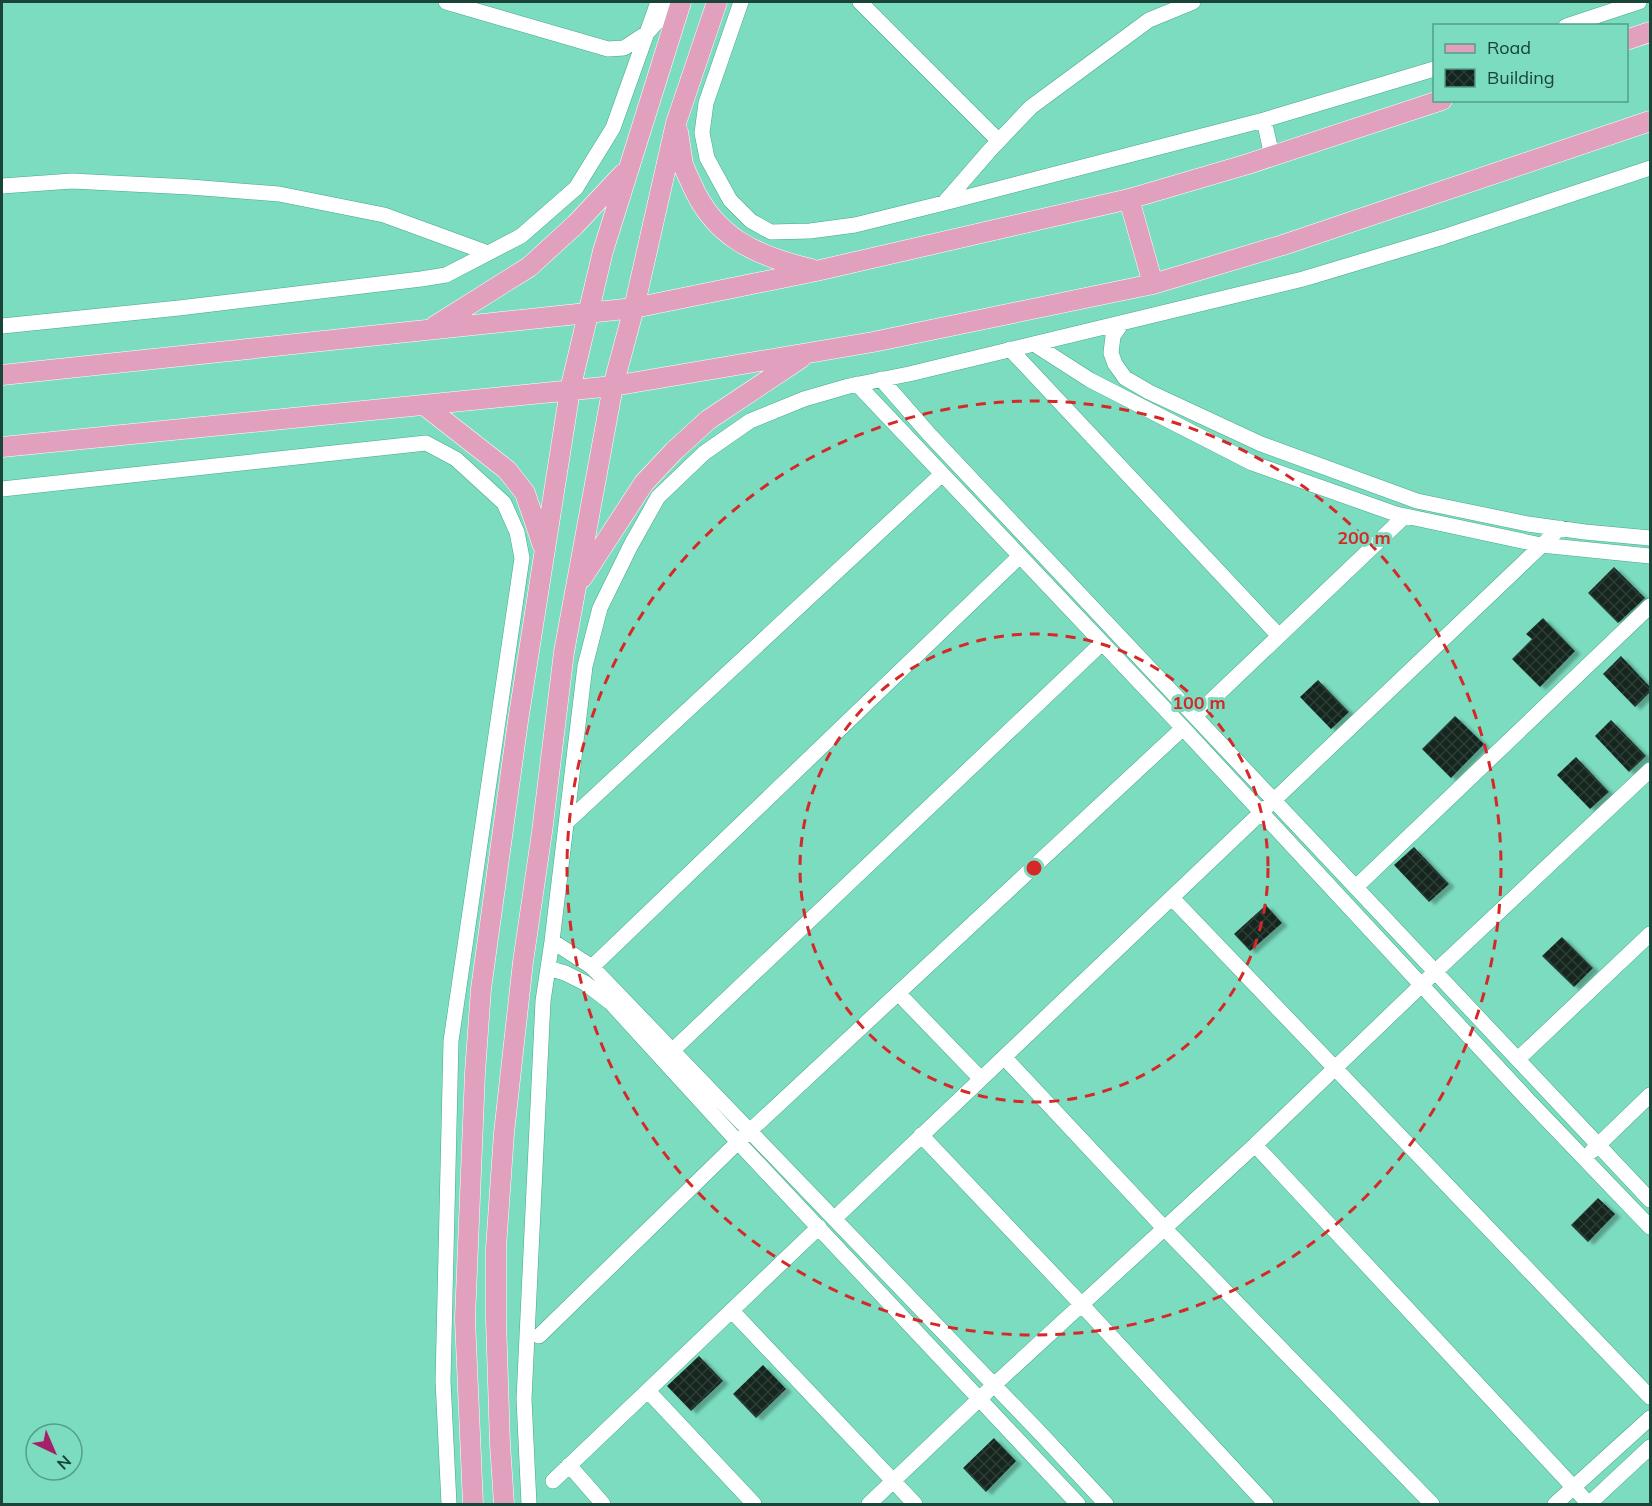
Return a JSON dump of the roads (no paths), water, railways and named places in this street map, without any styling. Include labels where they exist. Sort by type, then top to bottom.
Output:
[{"type":"main road","points":[[473,1504],[465,1319],[475,1072],[480,1001],[518,721],[570,390],[586,313],[628,169],[681,2]]},
{"type":"main road","points":[[504,1504],[496,1320],[496,1248],[504,1132],[523,962],[564,652],[613,386],[634,308],[676,123],[717,2]]},
{"type":"main road","points":[[1628,39],[1650,32]]},
{"type":"main road","points":[[2,375],[634,308],[816,271],[1129,199],[1272,156],[1436,102]]},
{"type":"main road","points":[[2,447],[613,386],[873,342],[1153,284],[1283,245],[1650,121]]},
{"type":"main road","points":[[676,123],[684,165],[699,202],[717,224],[736,241],[756,252],[780,262],[816,271]]},
{"type":"main road","points":[[431,330],[529,267],[575,225],[628,169]]},
{"type":"main road","points":[[1129,199],[1153,284]]},
{"type":"main road","points":[[576,587],[644,483],[674,451],[708,420],[809,353]]},
{"type":"main road","points":[[424,405],[507,470],[525,494],[545,551]]},
{"type":"street","points":[[446,2],[608,49],[624,48],[647,33],[675,2]]},
{"type":"street","points":[[2,326],[179,308],[446,275],[521,236],[576,188],[613,128],[658,2]]},
{"type":"street","points":[[741,2],[706,103],[702,133],[707,158],[730,200],[751,221],[771,232],[810,231],[855,225],[1264,120],[1433,69]]},
{"type":"street","points":[[860,2],[999,141]]},
{"type":"street","points":[[944,203],[1031,107],[1149,20],[1193,2]]},
{"type":"street","points":[[1572,24],[1639,2]]},
{"type":"street","points":[[1264,120],[1272,156]]},
{"type":"street","points":[[529,1504],[524,1399],[543,1001],[585,666],[600,608],[658,497],[705,453],[750,421],[804,399],[857,384],[1303,279],[1443,237],[1650,168]]},
{"type":"street","points":[[2,186],[72,181],[279,194],[384,215],[488,253]]},
{"type":"street","points":[[1122,323],[1113,336],[1111,353],[1114,364],[1125,378],[1149,392],[1261,444],[1417,501],[1560,528],[1650,538]]},
{"type":"street","points":[[1034,344],[1090,380],[1252,462],[1406,516],[1541,545],[1650,556]]},
{"type":"street","points":[[1011,349],[1279,636]]},
{"type":"street","points":[[881,379],[929,434],[1650,1200]]},
{"type":"street","points":[[857,384],[1650,1227]]},
{"type":"street","points":[[2,489],[426,443],[456,459],[504,503],[517,532],[522,558],[451,1041],[443,1381],[449,1504]]},
{"type":"street","points":[[567,822],[942,474]]},
{"type":"street","points":[[1195,716],[1406,516]]},
{"type":"street","points":[[835,1218],[1560,528]]},
{"type":"street","points":[[592,967],[1020,556]]},
{"type":"street","points":[[1356,887],[1650,606]]},
{"type":"street","points":[[672,1050],[1102,643]]},
{"type":"street","points":[[539,1336],[750,1130],[1182,728]]},
{"type":"street","points":[[869,1504],[980,1401],[994,1385],[1255,1145],[1650,770]]},
{"type":"street","points":[[1172,898],[1650,1397]]},
{"type":"street","points":[[1518,1059],[1650,934]]},
{"type":"street","points":[[552,941],[592,967],[835,1218],[1106,1504]]},
{"type":"street","points":[[548,968],[585,983],[611,1003],[738,1142],[1078,1504]]},
{"type":"street","points":[[898,993],[981,1079]]},
{"type":"street","points":[[1004,1057],[1165,1229],[1432,1504]]},
{"type":"street","points":[[1584,1159],[1650,1095]]},
{"type":"street","points":[[921,1135],[1266,1504]]},
{"type":"street","points":[[1255,1145],[1575,1486],[1589,1504],[1650,1447]]},
{"type":"street","points":[[553,1481],[819,1227]]},
{"type":"street","points":[[732,1311],[915,1504]]},
{"type":"street","points":[[648,1390],[754,1504]]},
{"type":"street","points":[[1555,1504],[1650,1418]]},
{"type":"street","points":[[569,1465],[603,1504]]}]
